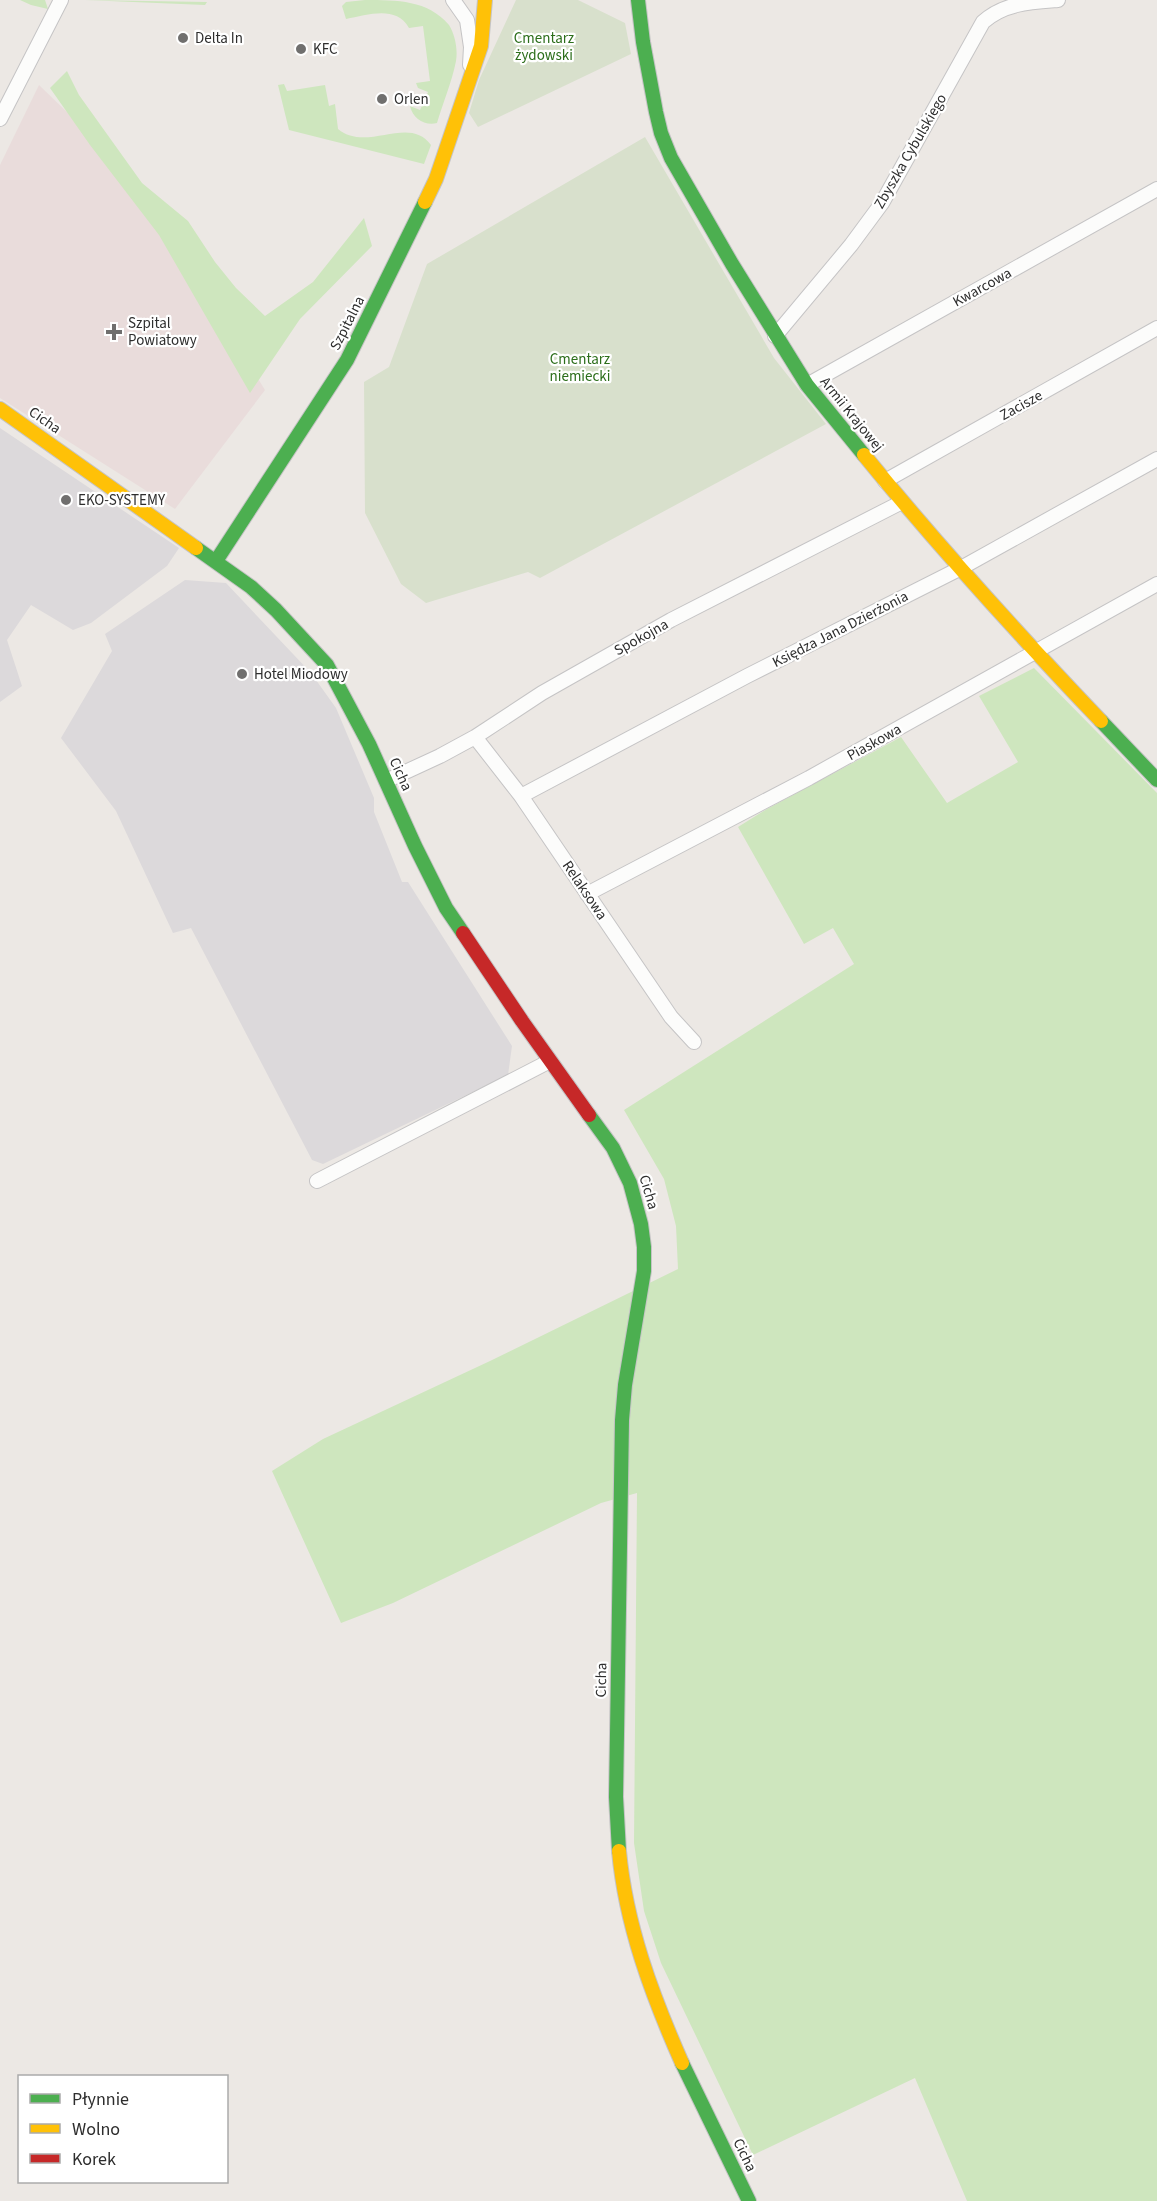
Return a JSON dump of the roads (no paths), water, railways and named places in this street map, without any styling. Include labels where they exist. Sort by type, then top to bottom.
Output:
[{"type":"street","points":[[0,119],[61,0]]},
{"type":"street","name":"Szpitalna","points":[[453,0],[467,20],[471,47],[468,81]]},
{"type":"street","name":"Szpitalna","points":[[216,561],[347,360],[436,179],[481,46],[485,0]]},
{"type":"street","name":"Armii Krajowej","points":[[638,0],[656,112],[671,158],[775,336],[807,385],[902,502],[1036,653],[1157,780]]},
{"type":"street","name":"Zbyszka Cybulskiego","points":[[775,336],[851,245],[882,203],[983,22],[993,13],[1023,3],[1058,0]]},
{"type":"street","name":"Kwarcowa","points":[[807,385],[1157,189]]},
{"type":"street","name":"Zacisze","points":[[885,481],[1157,328]]},
{"type":"street","name":"Cicha","points":[[0,409],[216,561],[270,604],[327,665],[350,705],[446,908],[550,1061],[613,1148],[630,1183],[644,1247],[642,1288],[625,1385],[620,1450],[616,1797],[618,1846],[631,1927],[646,1978],[749,2201]]},
{"type":"street","name":"Księdza Jana Dzierżonia","points":[[521,796],[797,650],[961,568],[1157,459]]},
{"type":"street","name":"Spokojna","points":[[386,781],[475,737],[542,693],[672,620],[902,502]]},
{"type":"street","name":"Piaskowa","points":[[587,894],[800,783],[1157,584]]},
{"type":"street","name":"Relaksowa","points":[[475,737],[521,796],[671,1017],[694,1042]]},
{"type":"street","points":[[317,1181],[550,1061]]},
{"type":"place","name":"Delta In","points":[[183,38]]},
{"type":"place","name":"KFC","points":[[301,49]]},
{"type":"place","name":"Orlen","points":[[382,99]]},
{"type":"place","name":"Szpital Powiatowy","points":[[114,332]]},
{"type":"place","name":"EKO-SYSTEMY","points":[[66,500]]},
{"type":"place","name":"Hotel Miodowy","points":[[242,674]]},
{"type":"park label","name":"Cmentarz żydowski","points":[[544,46]]},
{"type":"park label","name":"Cmentarz niemiecki","points":[[580,368]]}]
